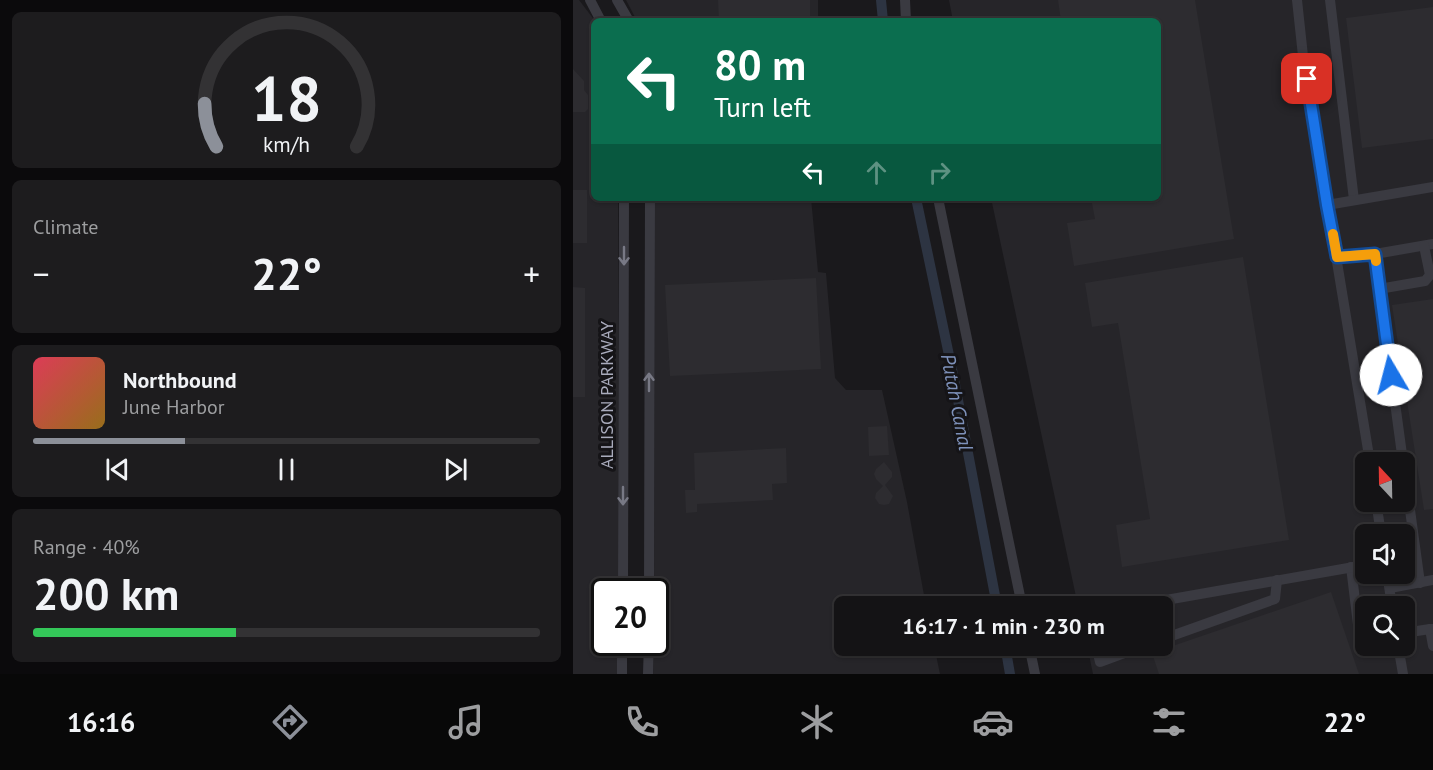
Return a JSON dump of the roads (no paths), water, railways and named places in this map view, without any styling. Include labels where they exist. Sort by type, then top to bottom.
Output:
[{"type":"street","points":[[589,0],[599,18]]},
{"type":"street","points":[[617,0],[627,18]]},
{"type":"street","points":[[905,0],[906,18]]},
{"type":"street","points":[[1297,0],[1303,56],[1368,452]]},
{"type":"street","points":[[1330,0],[1354,200]]},
{"type":"street","points":[[1327,205],[1433,187]]},
{"type":"street","name":"ALLISON PARKWAY","points":[[623,578],[624,201]]},
{"type":"street","points":[[649,578],[650,201]]},
{"type":"street","points":[[939,201],[1019,596]]},
{"type":"street","points":[[1337,257],[1375,254],[1428,245],[1429,278],[1425,281],[1379,289]]},
{"type":"street","points":[[1375,254],[1402,452]]},
{"type":"street","points":[[1410,512],[1420,583]]},
{"type":"street","points":[[1173,599],[1355,566]]},
{"type":"street","points":[[1351,567],[1355,600]]},
{"type":"street","points":[[1173,635],[1275,599],[1278,580]]},
{"type":"street","points":[[1390,588],[1433,580]]},
{"type":"street","points":[[1389,584],[1391,596]]},
{"type":"street","points":[[1415,631],[1432,629],[1433,646]]},
{"type":"street","points":[[622,656],[622,674]]},
{"type":"street","points":[[648,674],[649,656]]},
{"type":"street","points":[[1031,656],[1035,674]]},
{"type":"street","points":[[1098,656],[1099,662],[1116,656]]},
{"type":"street","points":[[1400,656],[1403,674]]},
{"type":"waterway","name":"Putah Canal","points":[[881,0],[883,18]]},
{"type":"waterway","name":"Putah Canal","points":[[917,201],[954,379],[995,596]]},
{"type":"waterway","name":"Putah Canal","points":[[1007,656],[1010,674]]}]
